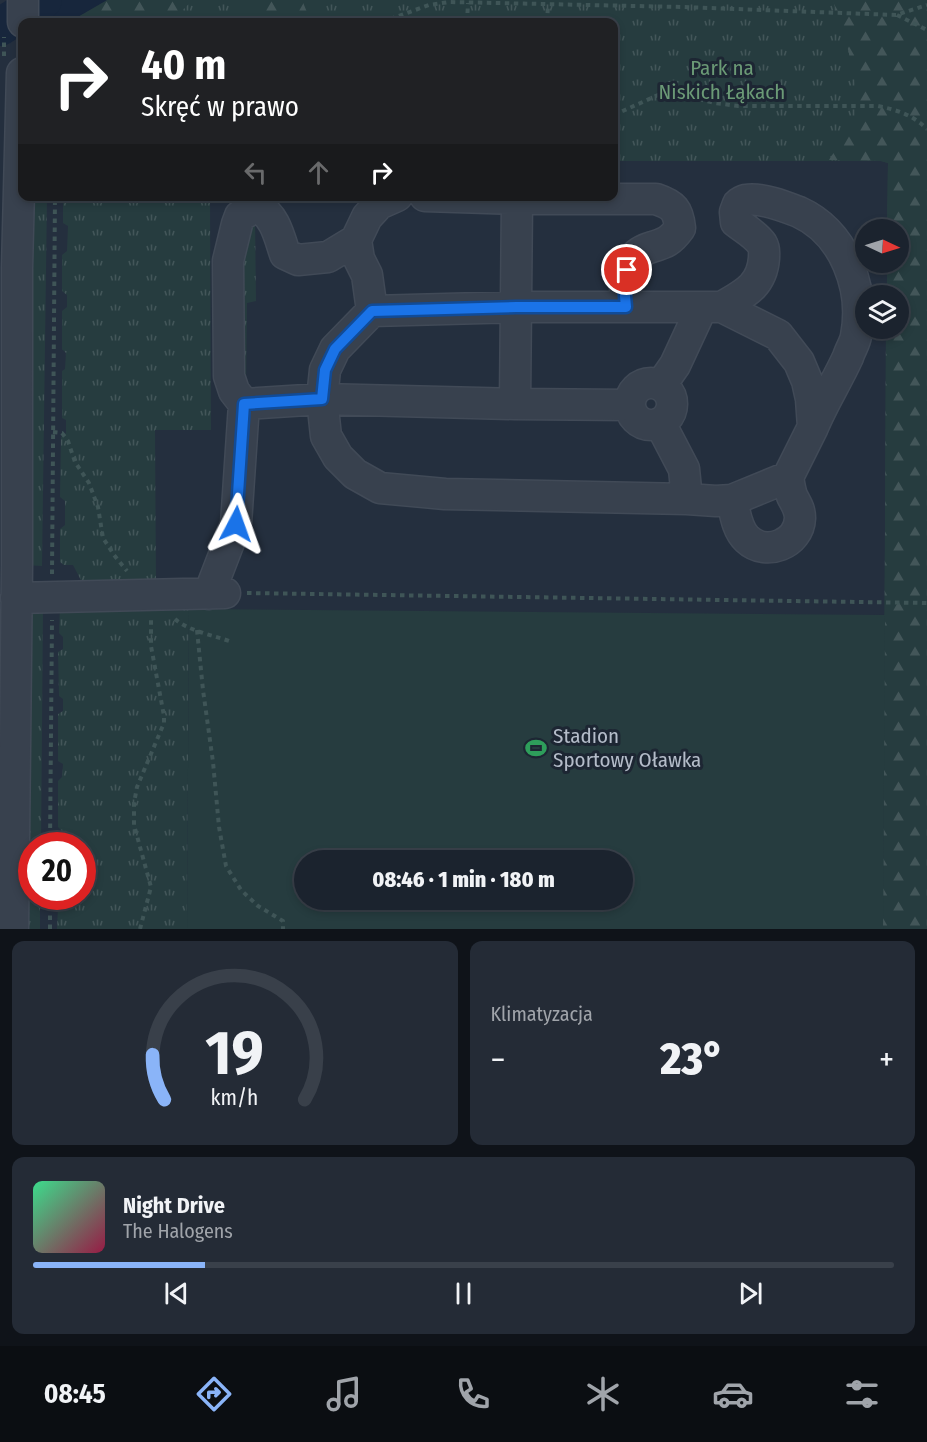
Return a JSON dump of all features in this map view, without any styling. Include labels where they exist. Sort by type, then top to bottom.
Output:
[{"type":"street","points":[[23,0],[23,18]]},
{"type":"street","points":[[618,199],[656,199],[665,202],[672,206],[678,214],[680,228],[672,239],[634,256],[627,270],[624,285],[626,307]]},
{"type":"street","points":[[661,385],[712,307],[750,290],[761,276],[764,248],[757,237],[736,222],[735,212],[738,204],[746,200],[764,201],[784,206],[803,214],[818,224],[836,243],[847,261],[856,287],[858,310],[856,337],[840,375],[821,408],[788,477],[792,495],[799,507],[800,518],[794,537],[773,548],[762,547],[748,541],[741,532],[732,500]]},
{"type":"street","points":[[13,929],[19,201]]},
{"type":"street","points":[[16,598],[217,593],[236,524],[244,404],[234,391],[229,376],[228,261],[240,216],[258,207],[265,211],[277,228],[285,254],[298,260],[328,257],[356,240],[367,217],[379,204],[386,201]]},
{"type":"street","points":[[515,404],[517,201]]},
{"type":"street","points":[[356,240],[359,259],[368,275],[372,311]]},
{"type":"street","points":[[788,477],[732,500],[716,501],[445,494],[380,488],[355,474],[338,457],[326,436],[322,399],[325,370],[335,349],[372,311],[516,307],[712,307],[778,334],[799,362],[807,381],[813,427]]},
{"type":"street","points":[[653,383],[661,385],[672,401],[669,414],[660,423],[652,425],[642,423],[632,412],[630,405],[632,396],[642,385],[653,383]]},
{"type":"street","points":[[244,404],[322,399],[630,405]]},
{"type":"street","points":[[660,423],[684,469],[687,499]]},
{"type":"path","points":[[393,18],[429,5],[448,2],[896,15],[927,5]]},
{"type":"path","points":[[467,18],[468,3]]},
{"type":"path","points":[[547,18],[548,5]]},
{"type":"path","points":[[896,15],[927,30]]},
{"type":"path","points":[[618,113],[658,95],[670,93],[738,106],[879,106],[895,109],[910,116],[927,129]]},
{"type":"path","points":[[50,832],[55,201]]},
{"type":"path","points":[[53,432],[62,433],[68,441],[75,462],[88,483],[98,507],[103,538],[127,571],[179,622],[232,642]]},
{"type":"path","points":[[217,593],[924,603]]},
{"type":"path","points":[[197,630],[219,827],[226,866],[241,890],[258,906],[283,921],[283,929]]},
{"type":"path","points":[[140,929],[151,887],[134,825],[134,803],[137,787],[164,723],[152,637]]},
{"type":"path","points":[[50,910],[50,929]]},
{"type":"green space","name":"Park na Niskich Łąkach","points":[[107,0],[927,0],[927,929],[883,929],[886,339],[909,339],[909,285],[887,285],[887,273],[909,273],[909,219],[887,219],[888,163],[881,161],[618,161],[618,18],[76,18]]},
{"type":"green space","points":[[107,0],[193,0],[174,18],[76,18]]},
{"type":"green space","points":[[257,0],[302,0],[309,18],[242,18]]},
{"type":"green space","points":[[833,0],[927,0],[926,929],[883,929],[886,339],[909,339],[909,285],[887,285],[887,273],[909,273],[909,219],[887,219],[888,163],[829,160],[844,138],[855,115],[856,87],[850,57]]},
{"type":"green space","points":[[28,201],[47,201],[42,566],[26,565]]},
{"type":"green space","points":[[63,201],[210,201],[211,430],[155,430],[156,586],[85,588],[73,565],[64,565],[60,562],[60,529],[65,525],[65,501],[60,497],[61,437],[66,433],[66,420],[62,418],[62,371],[65,369],[66,353],[62,349],[62,311],[67,307],[67,295],[62,291],[62,255],[67,251],[68,226],[63,223]]},
{"type":"green space","points":[[255,218],[256,301],[247,303],[246,385],[235,374],[238,227]]},
{"type":"green space","points":[[182,603],[189,609],[187,929],[57,929],[58,910],[96,910],[96,832],[62,832],[58,827],[58,781],[62,777],[63,764],[58,761],[58,714],[63,711],[63,699],[59,696],[58,652],[63,649],[63,637],[59,633],[60,606]]},
{"type":"green space","points":[[42,605],[41,832],[24,832],[25,616]]},
{"type":"green space","name":"Stadion Sportowy Oławka","points":[[189,609],[885,615],[883,929],[187,929]]},
{"type":"green space","points":[[23,910],[40,910],[40,929],[23,929]]},
{"type":"water","points":[[45,0],[107,0],[76,18],[45,18]]},
{"type":"waterway","points":[[0,27],[43,0]]},
{"type":"place","name":"Stadion Sportowy Oławka","points":[[536,748]]},
{"type":"route","points":[[236,524],[244,404],[322,399],[325,370],[335,349],[372,311],[626,307],[624,285],[627,270]]}]
